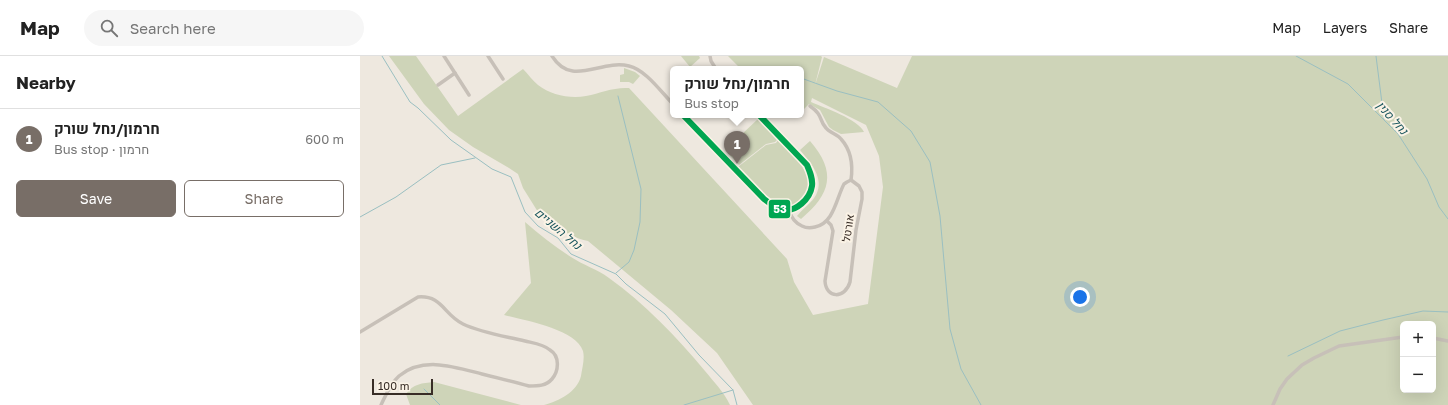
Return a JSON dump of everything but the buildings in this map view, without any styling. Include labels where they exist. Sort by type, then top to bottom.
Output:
[{"type":"street","points":[[444,56],[468,94]]},
{"type":"street","points":[[488,56],[503,79]]},
{"type":"street","points":[[552,56],[561,68],[574,72],[611,65],[636,68],[643,73],[670,101]]},
{"type":"street","points":[[710,56],[714,66]]},
{"type":"street","points":[[438,85],[455,73]]},
{"type":"street","points":[[789,210],[794,221],[804,228],[817,227],[827,220],[835,209],[844,184],[852,180],[850,154],[841,139],[827,130],[819,113],[810,106]]},
{"type":"street","points":[[687,118],[764,199],[776,207],[783,210],[789,210],[795,208],[808,197],[812,186],[810,172],[806,165],[762,118]]},
{"type":"street","name":"אורטל","points":[[827,220],[832,225],[833,231],[825,286],[832,294],[838,295],[847,290],[850,282],[856,230],[862,199],[862,192],[859,186],[852,180]]},
{"type":"street","points":[[360,332],[418,297],[429,297],[434,299],[452,317],[464,325],[536,343],[550,349],[554,353],[557,360],[558,367],[556,373],[548,383],[536,386],[447,365],[425,365],[411,369],[399,376],[392,384],[382,405]]},
{"type":"street","points":[[1273,405],[1280,389],[1287,379],[1302,365],[1314,358],[1339,346],[1400,337]]},
{"type":"street","points":[[1436,338],[1448,340]]},
{"type":"green space","points":[[389,56],[416,56],[458,116],[523,69],[534,82],[555,94],[580,97],[612,89],[629,88],[787,259],[794,282],[813,315],[868,304],[883,187],[879,156],[866,125],[812,98],[811,102],[848,118],[861,127],[864,132],[841,134],[829,127],[820,110],[809,104],[804,109],[804,66],[738,66],[728,56],[821,56],[815,85],[824,57],[897,88],[912,56],[1448,56],[1448,405],[753,405],[717,353],[671,310],[588,241],[569,234],[560,228],[554,220],[538,212],[523,188],[518,174],[473,147],[449,130],[424,104]]},
{"type":"green space","points":[[681,56],[699,56],[700,58],[689,66]]},
{"type":"green space","points":[[624,68],[635,72],[640,76],[633,84],[629,82],[620,82],[620,75],[624,74]]},
{"type":"green space","points":[[758,119],[777,140],[766,144],[739,165],[725,150]]},
{"type":"green space","points":[[778,140],[797,160],[807,176],[808,185],[806,193],[799,201],[790,206],[785,206],[773,201],[738,167],[766,145],[776,143]]},
{"type":"green space","points":[[810,141],[819,152],[824,163],[827,173],[827,182],[819,201],[801,219],[797,216],[816,195],[819,182],[818,176],[812,165],[800,150]]},
{"type":"green space","points":[[525,222],[565,253],[600,272],[635,298],[672,333],[722,391],[730,405],[544,405],[567,395],[576,387],[581,376],[584,354],[578,343],[560,331],[504,315],[531,283]]},
{"type":"green space","points":[[434,382],[521,405],[410,405],[406,394],[412,388],[418,385]]},
{"type":"waterway","name":"נחל השניים","points":[[382,56],[410,102],[451,140],[492,169],[511,177],[525,212],[538,226],[558,238],[571,254],[616,274],[626,284],[665,314],[699,355],[733,390],[737,405]]},
{"type":"waterway","name":"נחל סנין","points":[[1296,56],[1348,84],[1398,134],[1427,179],[1439,207],[1448,219]]},
{"type":"waterway","points":[[1376,56],[1384,119]]},
{"type":"waterway","points":[[804,79],[837,91],[878,102],[911,131],[930,162],[940,216],[950,329],[961,369],[981,405]]},
{"type":"waterway","points":[[616,273],[629,262],[634,250],[640,222],[641,189],[618,96]]},
{"type":"waterway","points":[[360,217],[396,197],[441,165],[475,158]]},
{"type":"waterway","points":[[1288,356],[1340,331],[1423,311],[1448,312]]},
{"type":"waterway","points":[[424,389],[440,405]]},
{"type":"waterway","points":[[684,405],[733,390]]},
{"type":"transit line","name":"53","points":[[686,118],[764,199],[780,209],[793,209],[802,204],[808,196],[811,191],[812,178],[807,165],[762,118]]},
{"type":"place","name":"חרמון/נחל שורק","points":[[737,164]]}]
